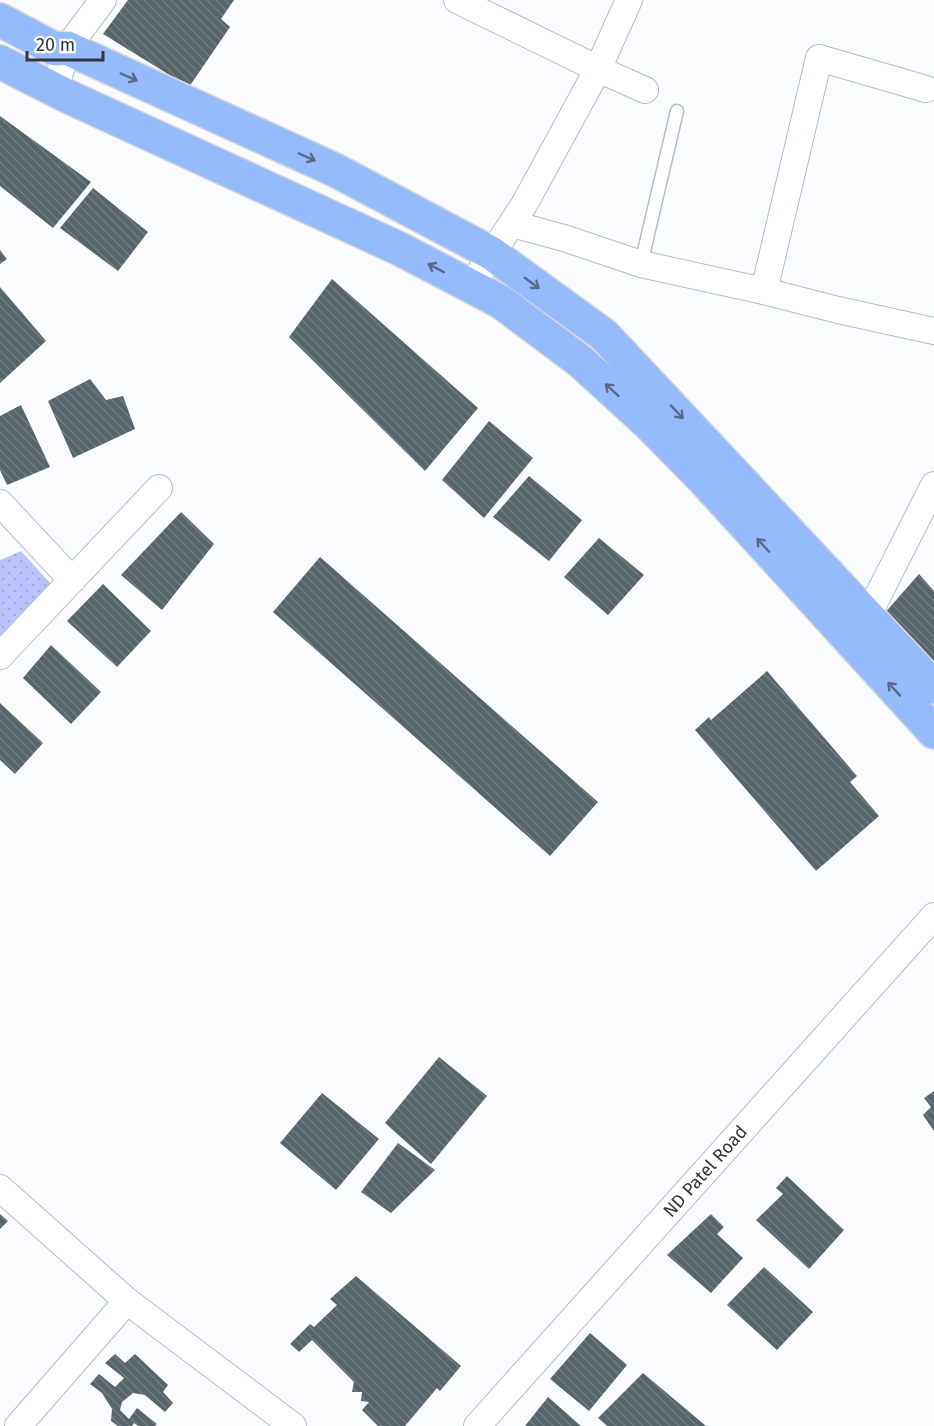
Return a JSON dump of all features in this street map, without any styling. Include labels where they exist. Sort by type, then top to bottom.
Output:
[{"type":"highway","points":[[0,20],[55,49],[67,48],[335,170],[491,253],[604,334],[934,687]]},
{"type":"highway","points":[[0,62],[55,90],[389,244],[501,302],[580,361],[648,423],[706,482],[934,732]]},
{"type":"street","points":[[55,90],[67,48],[103,0]]},
{"type":"street","points":[[457,0],[645,90]]},
{"type":"street","points":[[471,286],[512,224],[598,69],[629,0]]},
{"type":"street","points":[[764,291],[819,58],[926,89]]},
{"type":"street","points":[[512,224],[564,238],[641,264],[934,331]]},
{"type":"street","points":[[852,644],[934,484]]},
{"type":"street","points":[[0,656],[159,488]]},
{"type":"street","points":[[0,515],[0,504],[72,580]]},
{"type":"street","name":"ND Patel Road","points":[[477,1426],[934,916]]},
{"type":"street","points":[[0,1188],[127,1301],[293,1426]]},
{"type":"street","points":[[18,1426],[127,1301]]},
{"type":"lane","points":[[641,264],[677,111]]},
{"type":"shaded area","points":[[21,551],[59,593],[0,653],[0,560]]},
{"type":"building","points":[[128,0],[234,0],[221,19],[230,27],[189,87],[103,34]]},
{"type":"building","points":[[0,116],[91,182],[53,228],[0,186]]},
{"type":"building","points":[[93,188],[148,232],[118,271],[60,228]]},
{"type":"building","points":[[0,250],[7,259],[0,264]]},
{"type":"building","points":[[332,279],[478,408],[425,471],[289,337]]},
{"type":"building","points":[[0,287],[46,341],[0,383]]},
{"type":"building","points":[[90,379],[106,400],[123,396],[135,429],[73,458],[48,401]]},
{"type":"building","points":[[21,405],[50,467],[7,485],[0,470],[0,416]]},
{"type":"building","points":[[489,421],[533,458],[484,518],[442,480]]},
{"type":"building","points":[[529,476],[582,520],[549,561],[493,517]]},
{"type":"building","points":[[181,512],[214,544],[162,610],[121,575]]},
{"type":"building","points":[[599,538],[644,575],[608,615],[564,577]]},
{"type":"building","points":[[320,557],[598,802],[550,856],[273,612]]},
{"type":"building","points":[[919,574],[934,591],[934,675],[883,615]]},
{"type":"building","points":[[103,584],[151,631],[117,667],[67,621]]},
{"type":"building","points":[[51,645],[101,692],[71,724],[23,678]]},
{"type":"building","points":[[767,671],[857,776],[850,782],[879,816],[816,871],[695,730],[709,717],[711,720]]},
{"type":"building","points":[[0,703],[43,743],[15,774],[0,760]]},
{"type":"building","points":[[439,1057],[487,1096],[431,1164],[385,1123]]},
{"type":"building","points":[[934,1091],[934,1131],[923,1115],[931,1107],[924,1098]]},
{"type":"building","points":[[322,1093],[379,1139],[336,1190],[280,1143]]},
{"type":"building","points":[[398,1143],[435,1170],[391,1213],[361,1192]]},
{"type":"building","points":[[787,1176],[844,1230],[809,1269],[756,1220],[783,1194],[776,1188]]},
{"type":"building","points":[[0,1214],[8,1221],[0,1229]]},
{"type":"building","points":[[711,1214],[724,1227],[717,1234],[743,1258],[711,1293],[667,1255]]},
{"type":"building","points":[[764,1267],[813,1312],[777,1350],[727,1305]]},
{"type":"building","points":[[356,1276],[461,1366],[440,1391],[437,1388],[405,1426],[378,1426],[362,1410],[369,1402],[361,1401],[362,1392],[352,1392],[354,1382],[312,1340],[299,1352],[290,1344],[310,1324],[314,1327],[337,1305],[330,1299]]},
{"type":"building","points":[[590,1333],[627,1365],[589,1411],[550,1379]]},
{"type":"building","points":[[115,1354],[125,1363],[135,1354],[168,1385],[163,1392],[173,1403],[165,1412],[145,1395],[133,1393],[122,1402],[120,1410],[129,1419],[137,1408],[157,1424],[155,1426],[138,1426],[134,1423],[132,1426],[118,1426],[111,1421],[112,1409],[102,1393],[90,1384],[99,1374],[115,1387],[124,1378],[105,1363]]},
{"type":"building","points":[[643,1373],[706,1426],[607,1426],[598,1418]]},
{"type":"building","points":[[548,1397],[581,1426],[525,1426]]}]
